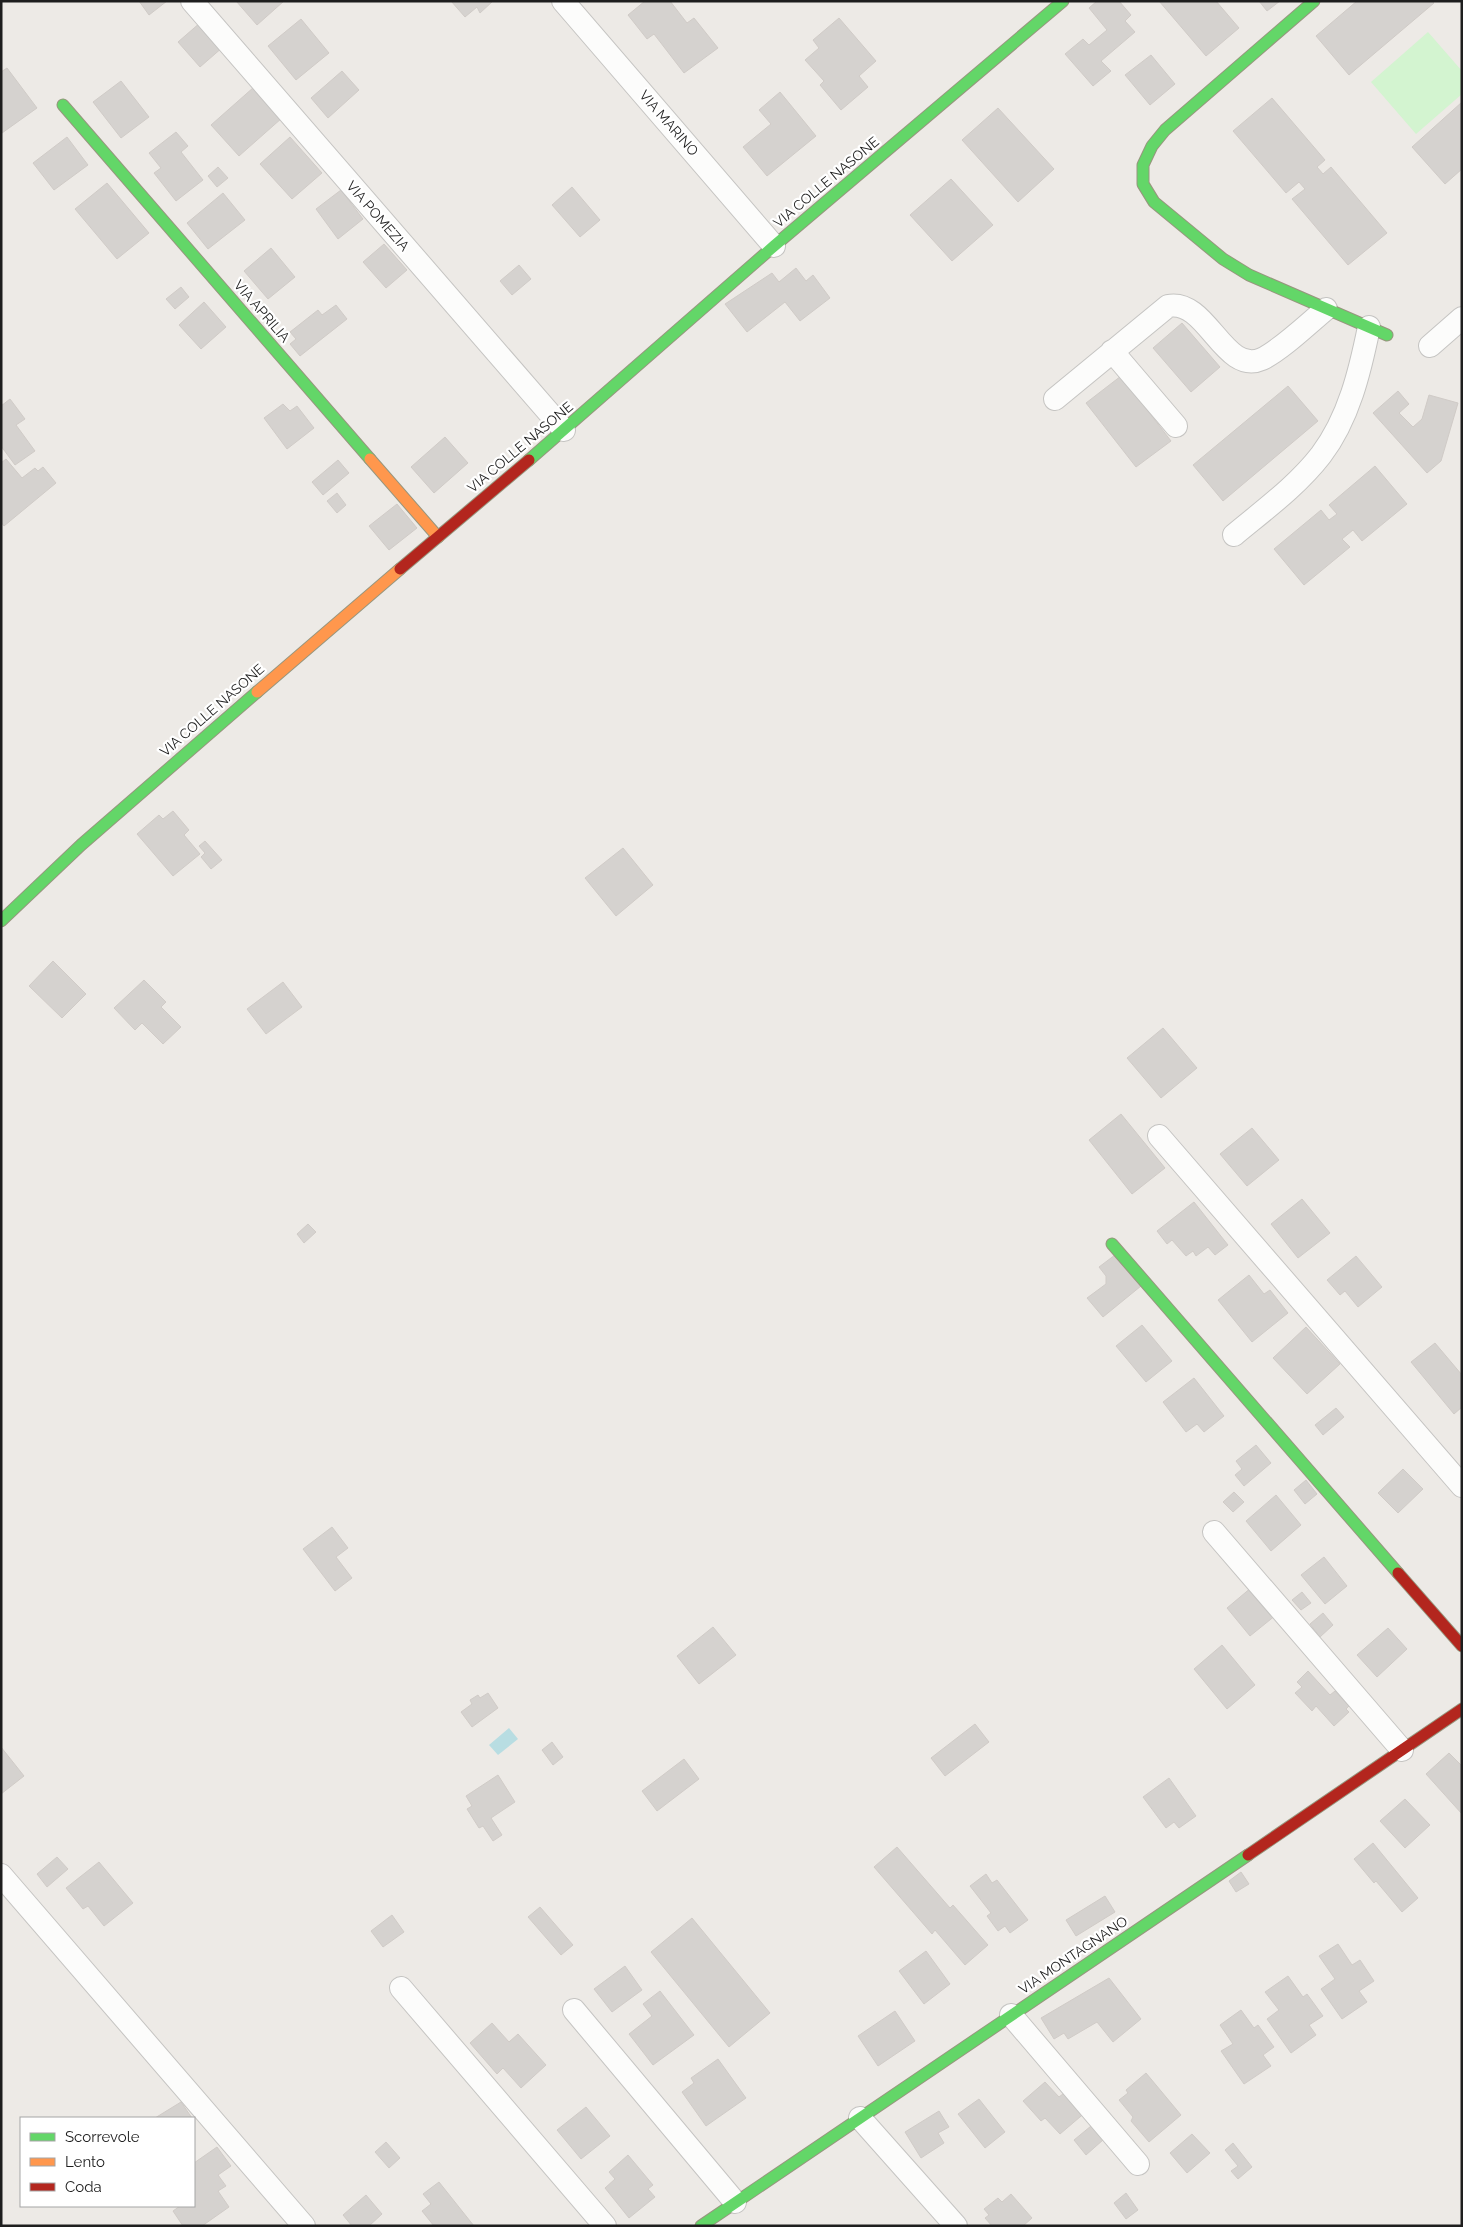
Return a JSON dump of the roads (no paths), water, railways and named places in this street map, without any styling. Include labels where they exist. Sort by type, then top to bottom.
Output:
[{"type":"street","name":"VIA POMEZIA","points":[[192,1],[564,430]]},
{"type":"street","name":"VIA MARINO","points":[[564,1],[774,246]]},
{"type":"street","name":"VIA COLLE NASONE","points":[[1,921],[81,845],[564,430],[774,246],[1063,1]]},
{"type":"street","points":[[1234,535],[1292,486],[1327,446],[1344,413],[1378,331],[1249,275],[1223,259],[1150,198],[1144,189],[1142,176],[1146,155],[1165,130],[1314,1]]},
{"type":"street","name":"VIA APRILIA","points":[[63,104],[438,537]]},
{"type":"street","points":[[1054,399],[1165,308],[1177,305],[1192,311],[1234,355],[1241,359],[1256,361],[1272,353],[1326,309]]},
{"type":"street","points":[[1430,346],[1462,318]]},
{"type":"street","points":[[1112,351],[1176,426]]},
{"type":"street","points":[[1159,1136],[1462,1486]]},
{"type":"street","points":[[1112,1244],[1462,1646]]},
{"type":"street","points":[[1214,1532],[1402,1750]]},
{"type":"street","name":"VIA MONTAGNANO","points":[[701,2226],[1462,1709]]},
{"type":"street","points":[[1,1875],[304,2226]]},
{"type":"street","points":[[401,1988],[605,2226]]},
{"type":"street","points":[[574,2010],[735,2202]]},
{"type":"street","points":[[1011,2015],[1138,2164]]},
{"type":"street","points":[[860,2118],[956,2226]]},
{"type":"water","points":[[509,1728],[518,1739],[498,1755],[489,1745]]}]
